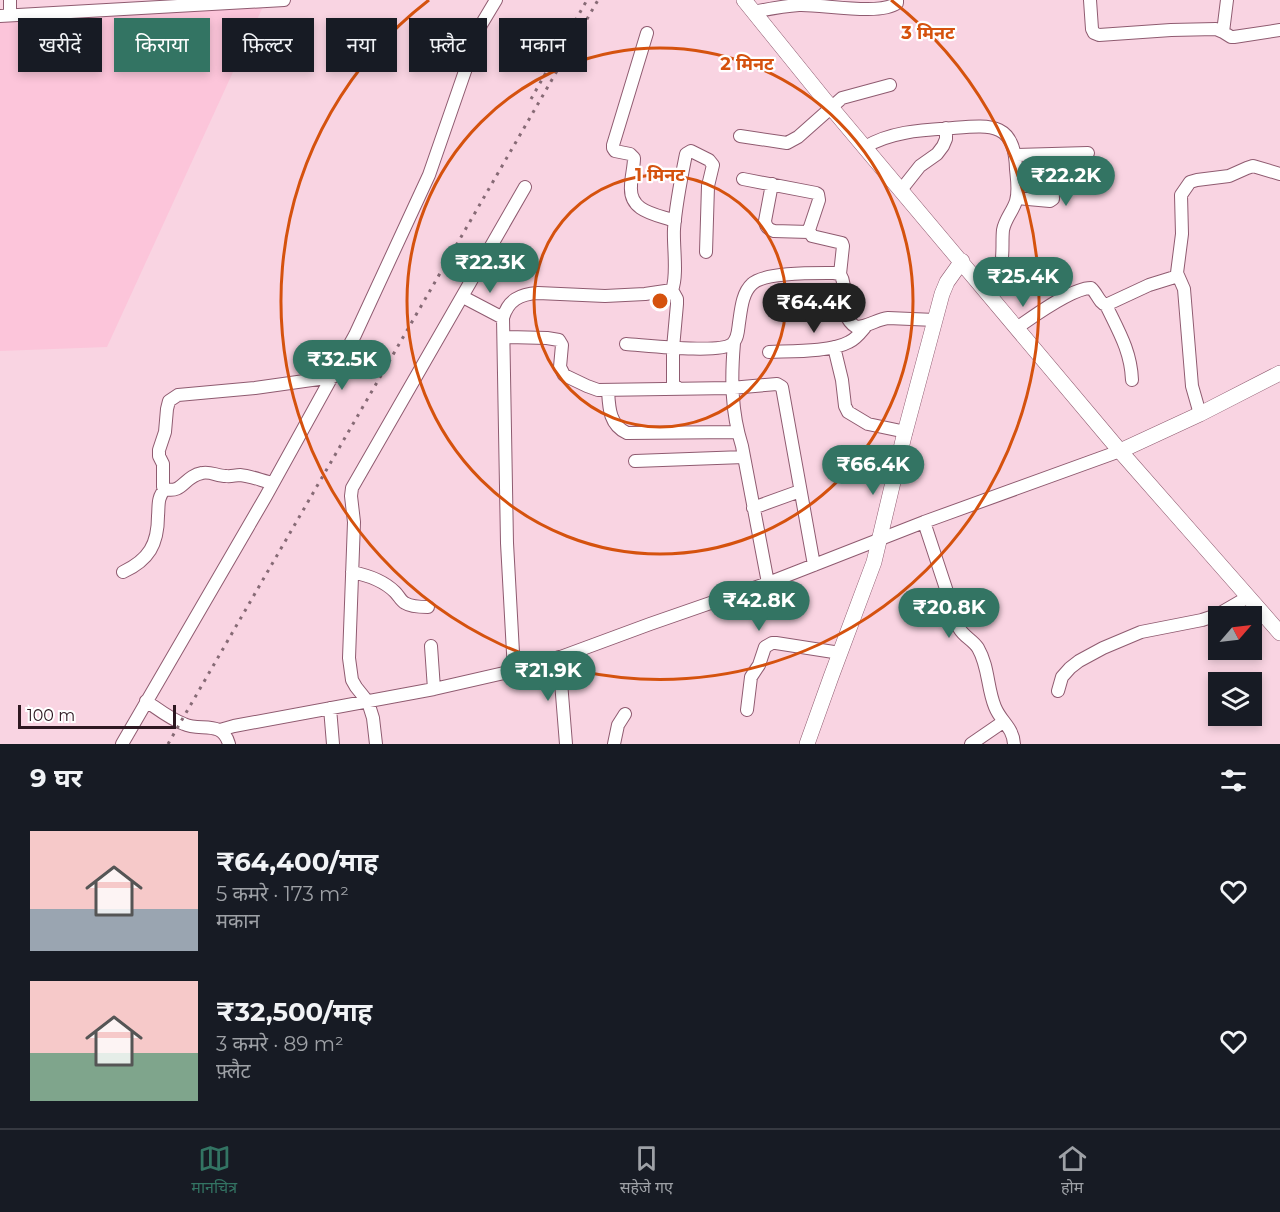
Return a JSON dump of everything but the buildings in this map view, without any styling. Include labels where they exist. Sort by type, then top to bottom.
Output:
[{"type":"street","points":[[10,0],[5,15],[284,0]]},
{"type":"street","points":[[748,6],[888,7],[894,5],[897,0]]},
{"type":"street","points":[[1090,0],[1092,29],[1099,35],[1216,29],[1234,37],[1280,30]]},
{"type":"street","points":[[1223,32],[1227,0]]},
{"type":"street","points":[[122,744],[273,483],[355,335],[429,175],[491,1]]},
{"type":"street","points":[[748,6],[1120,451],[1248,597],[1273,618],[1280,633]]},
{"type":"street","points":[[647,33],[613,148],[615,151],[630,154],[634,158],[630,189],[634,202],[640,209],[675,221]]},
{"type":"street","points":[[740,136],[787,142],[798,137],[837,101],[846,96],[890,85]]},
{"type":"street","points":[[865,147],[887,136],[917,130],[988,126],[1005,133],[1016,155],[1017,198],[1005,223],[1002,256],[992,297]]},
{"type":"street","points":[[901,190],[920,166],[937,154],[943,146],[946,128]]},
{"type":"street","points":[[678,388],[673,383],[677,304],[672,290],[675,221],[686,154],[691,151],[709,160],[713,165],[708,186],[706,252]]},
{"type":"street","points":[[1016,155],[1088,153]]},
{"type":"street","points":[[1017,198],[1050,201],[1053,199],[1051,155]]},
{"type":"street","points":[[1200,414],[1192,386],[1184,289],[1178,276],[1177,266],[1182,234],[1181,195],[1190,182],[1229,176],[1252,166],[1280,174]]},
{"type":"street","points":[[743,179],[816,193],[819,200],[809,232]]},
{"type":"street","points":[[772,184],[765,221],[769,229],[809,232],[812,236],[842,243],[840,274],[843,279],[846,313],[850,323],[856,327],[888,318],[935,320]]},
{"type":"street","points":[[376,744],[373,718],[368,702],[352,680],[350,658],[354,522],[352,488],[525,187]]},
{"type":"street","points":[[807,744],[874,562],[942,294],[947,282],[962,261]]},
{"type":"street","points":[[768,584],[744,457],[737,432],[731,388],[734,343],[744,298],[747,290],[757,279],[774,275],[840,274]]},
{"type":"street","points":[[1106,305],[1149,285],[1178,276]]},
{"type":"street","points":[[1018,327],[1057,301],[1091,288],[1102,304],[1106,305],[1124,342],[1130,358],[1132,380]]},
{"type":"street","points":[[514,671],[507,543],[503,318],[505,312],[515,298],[538,292],[605,296],[672,290]]},
{"type":"street","points":[[463,297],[503,318]]},
{"type":"street","points":[[769,352],[834,346],[851,341],[866,326]]},
{"type":"street","points":[[504,337],[556,338],[562,345],[560,367],[564,375],[594,389],[731,388],[777,384],[782,387],[814,565]]},
{"type":"street","points":[[626,344],[707,348],[729,346],[734,343]]},
{"type":"street","points":[[834,346],[848,412],[868,424],[906,432]]},
{"type":"street","points":[[220,730],[434,689],[514,671],[559,657],[768,584],[924,522],[1120,451],[1280,373]]},
{"type":"street","points":[[165,489],[163,464],[159,452],[165,432],[169,401],[173,397],[333,377]]},
{"type":"street","points":[[608,390],[610,414],[613,421],[617,427],[627,433],[737,432]]},
{"type":"street","points":[[635,461],[744,457]]},
{"type":"street","points":[[165,489],[178,490],[188,478],[206,472],[227,477],[240,475],[273,483]]},
{"type":"street","points":[[123,572],[135,566],[150,551],[157,535],[158,499],[165,489]]},
{"type":"street","points":[[753,508],[800,491]]},
{"type":"street","points":[[924,522],[959,628],[975,644],[983,658],[992,700],[1003,722],[1012,732],[1014,744]]},
{"type":"street","points":[[352,572],[363,574],[382,583],[393,590],[404,603],[428,608]]},
{"type":"street","points":[[1059,691],[1062,678],[1070,668],[1103,648],[1142,632],[1217,615],[1248,597]]},
{"type":"street","points":[[747,710],[751,678],[759,665],[765,647],[769,644],[776,643],[840,653]]},
{"type":"street","points":[[431,646],[434,689]]},
{"type":"street","points":[[559,657],[566,744]]},
{"type":"street","points":[[146,701],[188,726],[220,730],[226,735],[229,744]]},
{"type":"street","points":[[330,708],[333,744]]},
{"type":"street","points":[[614,744],[618,725],[625,714]]},
{"type":"street","points":[[970,744],[1003,722]]},
{"type":"shaded area","points":[[266,0],[258,18],[222,18],[222,72],[233,72],[107,347],[0,351],[0,21],[18,20],[18,72],[102,72],[102,18],[38,18]]},
{"type":"railway","points":[[531,99],[587,0]]},
{"type":"railway","points":[[168,744],[598,0]]}]
